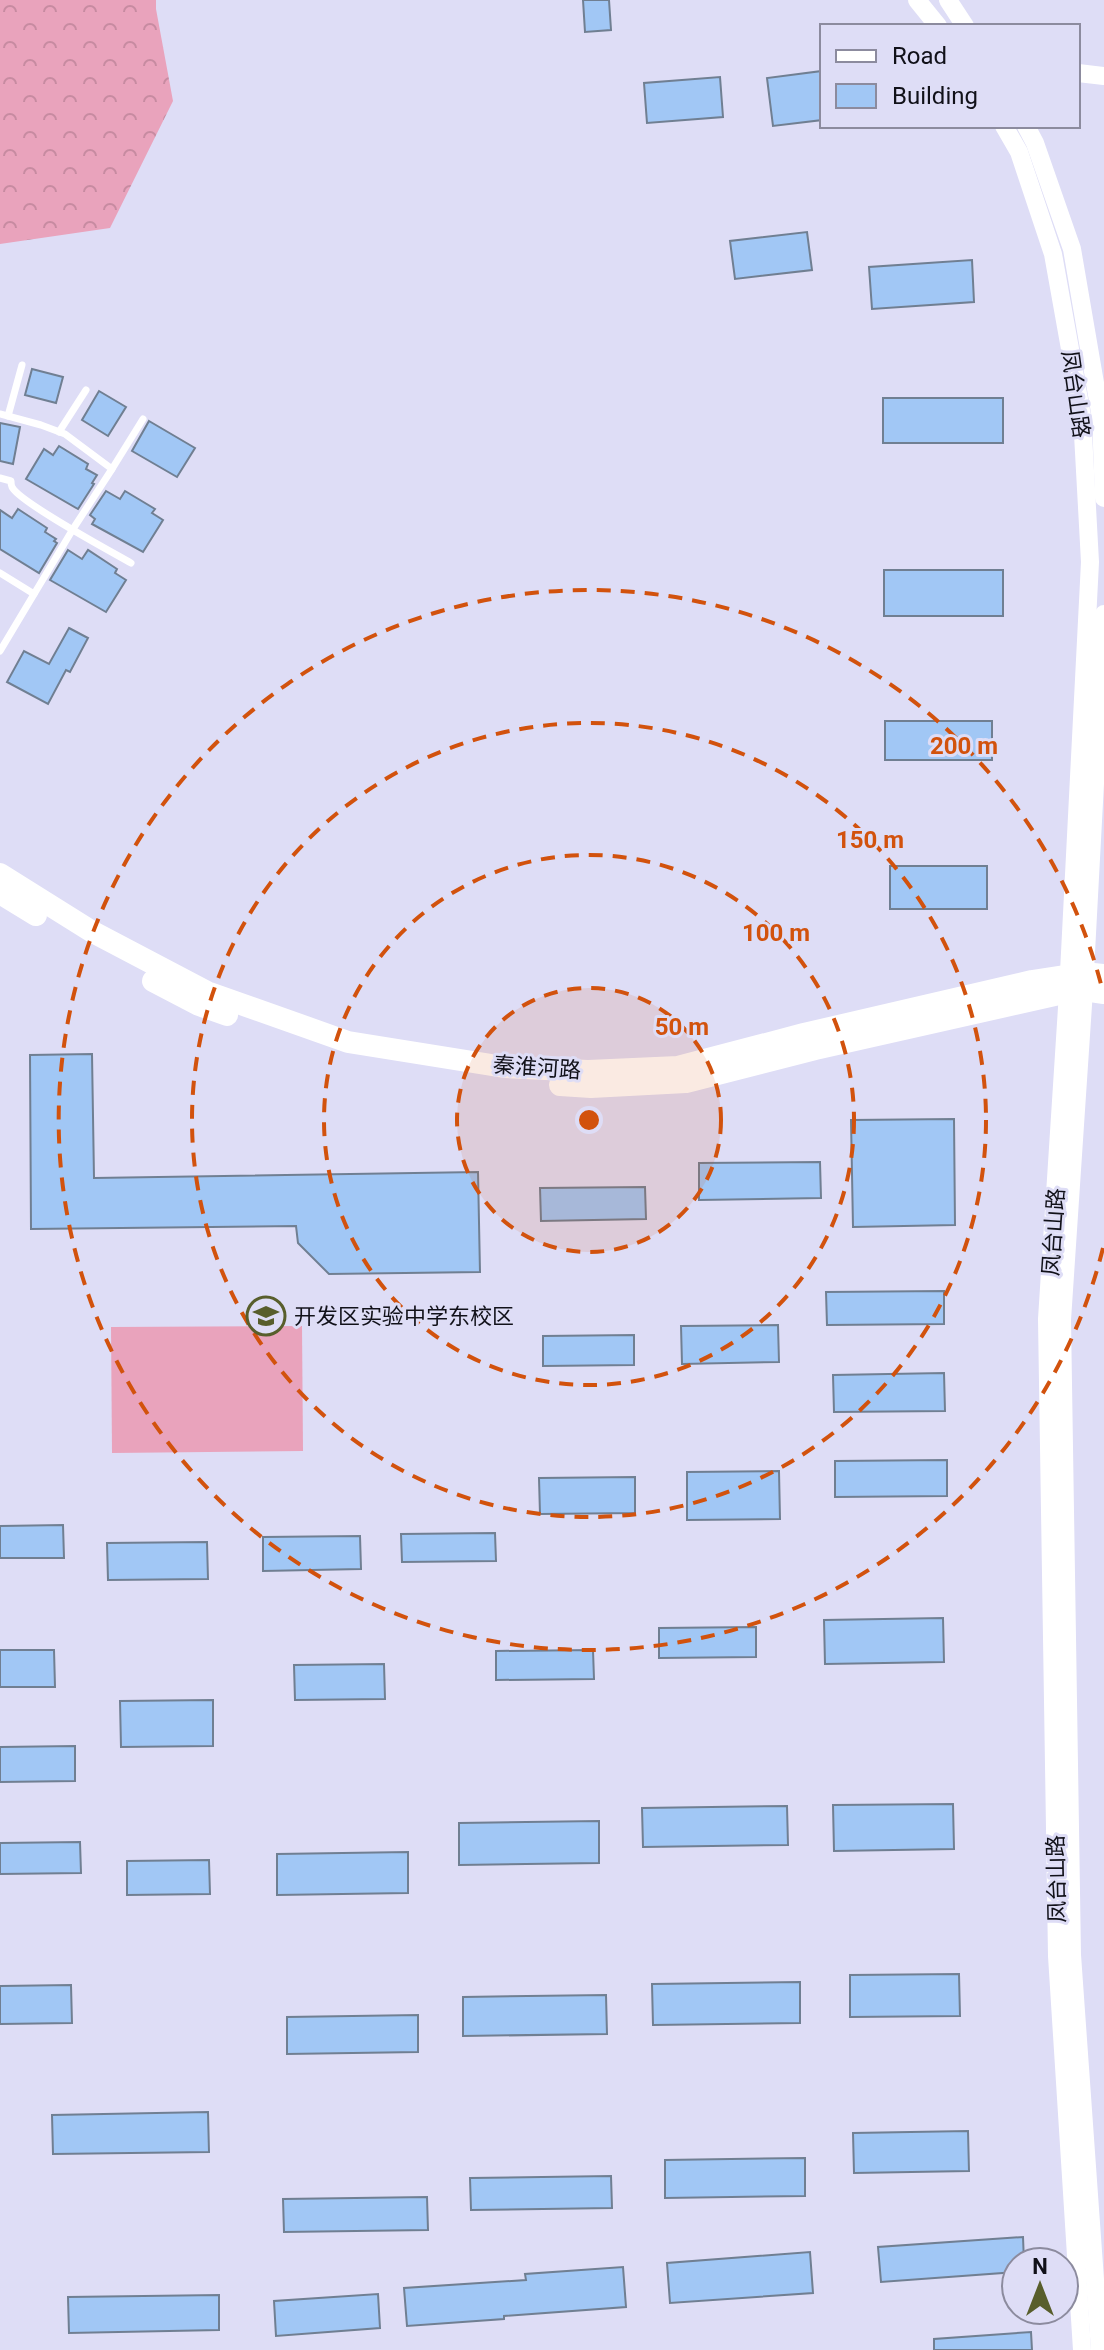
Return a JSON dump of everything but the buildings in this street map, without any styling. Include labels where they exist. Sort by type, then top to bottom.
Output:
[{"type":"main road","name":"秦淮河路","points":[[0,874],[91,931],[207,992],[348,1042],[504,1067],[588,1071],[678,1067],[804,1034],[1085,983]]},
{"type":"main road","name":"秦淮河路","points":[[0,893],[82,943],[199,1005],[345,1056],[504,1082],[591,1087],[686,1082],[1085,983]]},
{"type":"street","points":[[917,0],[936,24]]},
{"type":"street","points":[[948,0],[964,24]]},
{"type":"street","points":[[1080,73],[1104,79]]},
{"type":"street","points":[[1080,84],[1104,79]]},
{"type":"street","name":"凤台山路","points":[[1005,128],[1019,152],[1053,254],[1082,416],[1090,562],[1085,983],[1047,1319],[1057,1956],[1082,2350]]},
{"type":"street","name":"凤台山路","points":[[1029,128],[1072,249],[1101,418],[1104,498]]},
{"type":"street","name":"凤台山路","points":[[1100,2350],[1072,1955],[1062,1320],[1085,983],[1104,614]]},
{"type":"lane","points":[[22,365],[4,415],[59,432],[112,469]]},
{"type":"lane","points":[[59,432],[86,390]]},
{"type":"lane","points":[[0,651],[143,419]]},
{"type":"lane","points":[[0,478],[11,481],[12,487],[21,496],[131,563]]},
{"type":"lane","points":[[0,573],[34,594]]},
{"type":"green space","points":[[0,0],[156,0],[173,101],[110,228],[0,244]]},
{"type":"green space","points":[[302,1326],[303,1451],[112,1453],[111,1327]]},
{"type":"place","name":"开发区实验中学东校区","points":[[266,1316]]}]
